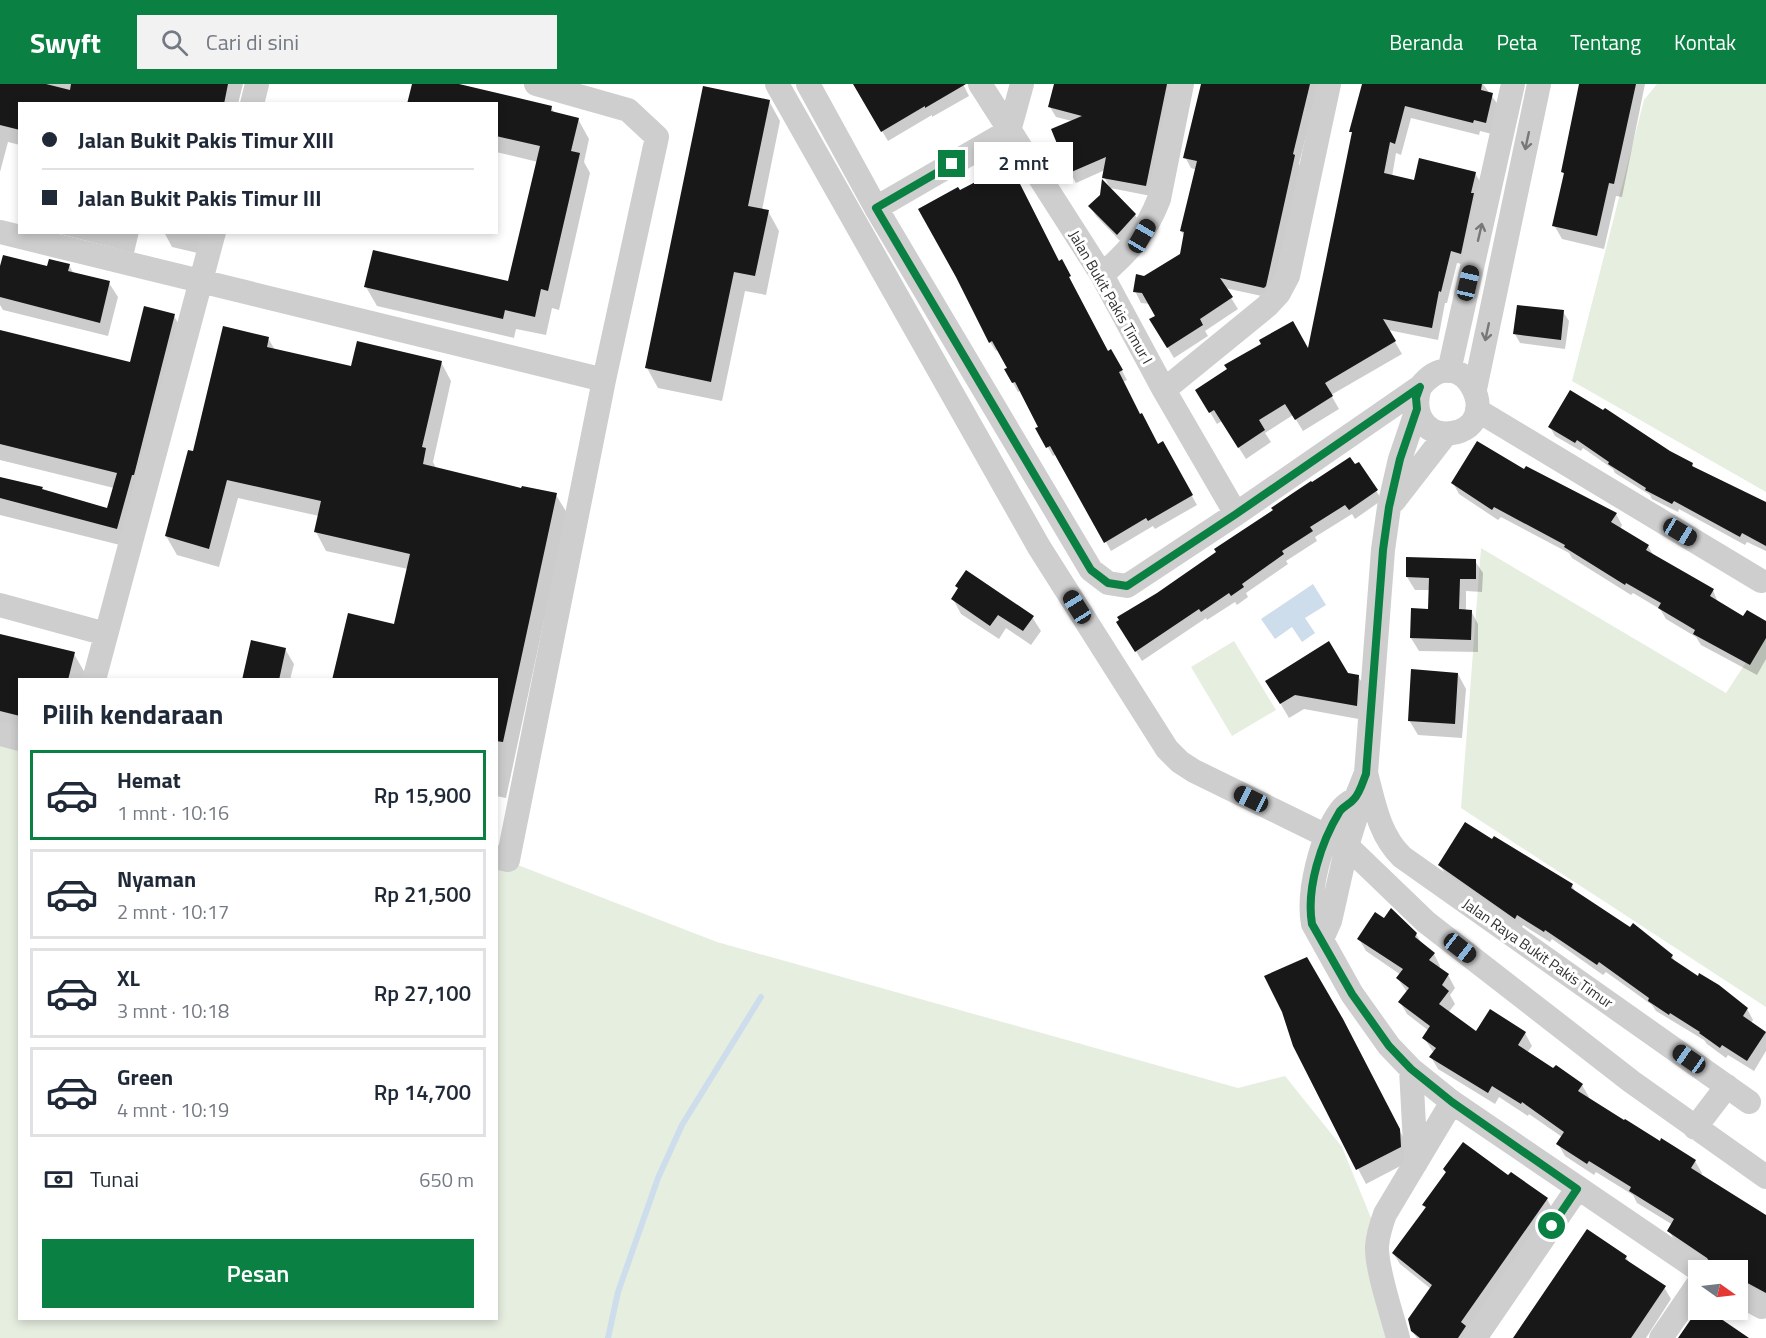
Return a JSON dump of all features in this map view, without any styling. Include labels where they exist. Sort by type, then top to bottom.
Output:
[{"type":"street","points":[[252,102],[257,84]]},
{"type":"street","points":[[498,858],[508,860],[603,380],[657,137],[628,110],[589,92],[536,84]]},
{"type":"street","points":[[777,84],[1039,547],[1167,749],[1179,762],[1194,771],[1337,841],[1426,922],[1632,1082],[1766,1177]]},
{"type":"street","points":[[808,84],[876,208],[1091,570],[1108,583],[1127,586],[1418,398],[1432,375],[1449,371],[1468,380],[1476,399],[1761,581]]},
{"type":"street","name":"Jalan Bukit Pakis Timur I","points":[[980,84],[1102,274],[1164,390],[1236,514]]},
{"type":"street","points":[[876,208],[1009,132],[1022,84]]},
{"type":"street","points":[[1102,274],[1129,251],[1142,236],[1153,216],[1159,199],[1182,84]]},
{"type":"street","points":[[1164,390],[1267,306],[1284,284],[1288,276],[1329,84]]},
{"type":"street","points":[[1449,371],[1513,84]]},
{"type":"street","points":[[1418,398],[1420,419],[1436,432],[1446,434],[1456,432],[1473,420],[1539,84]]},
{"type":"street","points":[[0,232],[603,380]]},
{"type":"street","points":[[95,678],[212,234]]},
{"type":"street","name":"Jalan Raya Bukit Pakis Timur","points":[[1411,1069],[1389,1046],[1352,994],[1322,939],[1330,921],[1337,841],[1356,817],[1356,798],[1366,774],[1383,550],[1389,507],[1400,459],[1418,398]]},
{"type":"street","points":[[1389,507],[1446,434]]},
{"type":"street","points":[[0,604],[106,634]]},
{"type":"street","points":[[0,734],[18,738]]},
{"type":"street","name":"Jalan Raya Bukit Pakis Timur","points":[[1366,774],[1383,831],[1393,848],[1402,857],[1749,1102]]},
{"type":"street","points":[[1411,1069],[1452,1102],[1688,1263]]},
{"type":"street","points":[[1411,1069],[1416,1163]]},
{"type":"street","points":[[1695,1128],[1727,1086]]},
{"type":"street","points":[[1398,1338],[1378,1261],[1377,1248],[1380,1229],[1385,1214],[1452,1102]]},
{"type":"street","points":[[1475,1338],[1577,1189]]},
{"type":"street","points":[[1661,1338],[1688,1299]]},
{"type":"street","points":[[1748,1300],[1762,1308]]},
{"type":"shaded area","points":[[1657,84],[1766,84],[1766,492],[1572,381],[1644,100]]},
{"type":"shaded area","points":[[1481,548],[1726,693],[1766,632],[1766,1007],[1461,808]]},
{"type":"shaded area","points":[[1234,641],[1276,710],[1232,736],[1191,667]]},
{"type":"shaded area","points":[[0,734],[18,738],[18,1320],[498,1320],[498,857],[717,942],[1238,1088],[1285,1076],[1342,1147],[1382,1245],[1394,1338],[0,1338]]},
{"type":"water","points":[[1313,584],[1326,605],[1305,618],[1315,633],[1302,642],[1292,627],[1275,639],[1261,619]]},
{"type":"building","points":[[0,84],[46,84],[70,90],[71,84],[228,84],[224,102],[18,102],[18,130],[0,125]]},
{"type":"building","points":[[412,84],[459,84],[552,106],[551,111],[579,118],[571,151],[580,153],[548,291],[541,289],[535,317],[505,310],[503,319],[364,287],[373,250],[508,281],[540,146],[498,136],[498,102],[408,102]]},
{"type":"building","points":[[853,84],[966,84],[881,132]]},
{"type":"building","points":[[1054,84],[1167,84],[1146,186],[1102,178],[1106,157],[1069,173],[1051,129],[1082,116],[1048,107]]},
{"type":"building","points":[[1201,84],[1310,84],[1266,286],[1264,288],[1220,278],[1233,297],[1200,319],[1203,325],[1167,348],[1149,319],[1155,316],[1142,293],[1133,292],[1136,274],[1144,276],[1180,254],[1184,232],[1180,231],[1197,161],[1183,158]]},
{"type":"building","points":[[1362,84],[1482,84],[1481,90],[1493,93],[1486,123],[1474,120],[1473,123],[1405,106],[1395,144],[1390,142],[1384,173],[1414,180],[1419,158],[1476,172],[1471,193],[1474,193],[1461,254],[1451,251],[1441,292],[1439,291],[1432,328],[1383,319],[1396,341],[1325,383],[1333,396],[1295,420],[1285,404],[1259,420],[1265,430],[1238,448],[1214,410],[1209,413],[1195,390],[1227,369],[1224,365],[1261,344],[1259,340],[1293,321],[1308,348],[1352,132],[1349,132]]},
{"type":"building","points":[[1579,84],[1636,84],[1614,184],[1609,183],[1597,236],[1552,226],[1564,173],[1561,172]]},
{"type":"building","points":[[703,86],[770,100],[748,206],[769,210],[755,276],[734,272],[711,382],[645,368]]},
{"type":"building","points":[[1010,164],[1059,261],[1062,259],[1071,276],[1069,277],[1108,351],[1111,349],[1123,370],[1119,372],[1140,414],[1142,413],[1158,444],[1163,441],[1193,495],[1148,521],[1146,518],[1104,543],[1050,446],[1046,448],[1015,382],[1012,383],[1004,369],[1007,368],[992,341],[989,343],[918,209],[958,187],[960,190]]},
{"type":"building","points":[[1102,179],[1136,214],[1117,235],[1088,206],[1100,195]]},
{"type":"building","points":[[3,255],[47,266],[49,259],[70,264],[68,271],[110,281],[100,323],[0,297],[0,266]]},
{"type":"building","points":[[1517,305],[1564,310],[1561,340],[1513,334]]},
{"type":"building","points":[[144,306],[175,314],[134,475],[132,475],[117,529],[0,498],[0,477],[43,487],[42,489],[107,508],[117,473],[0,444],[0,330],[130,362]]},
{"type":"building","points":[[223,326],[269,337],[267,347],[351,366],[357,341],[442,361],[422,447],[426,448],[423,464],[521,488],[522,486],[557,493],[503,742],[498,741],[498,678],[332,678],[348,613],[394,624],[410,554],[314,532],[321,501],[227,480],[209,549],[165,536],[188,450],[193,451]]},
{"type":"building","points":[[1570,390],[1603,410],[1605,408],[1670,451],[1693,463],[1692,466],[1766,502],[1766,546],[1742,533],[1740,537],[1674,501],[1672,504],[1645,490],[1646,488],[1608,464],[1609,462],[1577,440],[1575,443],[1548,427]]},
{"type":"building","points":[[1477,441],[1524,469],[1526,466],[1617,513],[1611,522],[1649,545],[1646,550],[1714,589],[1710,596],[1743,616],[1747,610],[1766,621],[1766,638],[1750,665],[1693,634],[1695,630],[1658,608],[1661,603],[1626,583],[1625,585],[1564,547],[1565,545],[1494,507],[1492,510],[1451,483]]},
{"type":"building","points":[[1350,457],[1355,464],[1359,462],[1378,490],[1349,510],[1345,505],[1310,527],[1313,531],[1282,551],[1284,554],[1242,584],[1244,587],[1231,596],[1229,593],[1201,612],[1199,609],[1135,652],[1116,622],[1119,620],[1117,617],[1157,593],[1216,552],[1214,549],[1273,510],[1271,508]]},
{"type":"building","points":[[1406,557],[1476,559],[1476,579],[1460,579],[1459,609],[1472,610],[1471,640],[1410,638],[1411,608],[1428,609],[1429,578],[1406,577]]},
{"type":"building","points":[[966,570],[1034,616],[1023,631],[998,615],[990,626],[951,599],[958,588],[955,586]]},
{"type":"building","points":[[0,634],[75,652],[68,678],[18,678],[18,716],[0,711]]},
{"type":"building","points":[[251,640],[286,648],[279,678],[242,678]]},
{"type":"building","points":[[1329,641],[1348,673],[1359,675],[1357,706],[1295,695],[1280,704],[1265,681]]},
{"type":"building","points":[[1411,669],[1458,673],[1455,724],[1408,721]]},
{"type":"building","points":[[1465,822],[1492,839],[1494,836],[1573,884],[1571,888],[1630,927],[1633,923],[1673,955],[1671,958],[1698,976],[1699,973],[1719,985],[1748,1008],[1743,1016],[1766,1032],[1747,1061],[1722,1045],[1720,1048],[1700,1032],[1648,1001],[1649,998],[1599,962],[1597,965],[1545,930],[1544,932],[1517,915],[1515,919],[1438,865]]},
{"type":"building","points":[[1391,908],[1417,933],[1415,937],[1435,953],[1429,960],[1449,974],[1442,985],[1449,991],[1439,1004],[1476,1031],[1490,1009],[1526,1032],[1518,1045],[1553,1068],[1556,1065],[1583,1084],[1578,1091],[1624,1120],[1660,1141],[1661,1138],[1696,1160],[1691,1168],[1766,1215],[1766,1293],[1748,1283],[1748,1260],[1708,1260],[1667,1231],[1674,1219],[1629,1191],[1631,1187],[1589,1161],[1587,1164],[1556,1144],[1564,1132],[1522,1102],[1521,1104],[1492,1086],[1488,1093],[1429,1057],[1436,1048],[1422,1038],[1430,1026],[1398,1002],[1409,988],[1396,978],[1403,969],[1357,939],[1375,912],[1384,918]]},
{"type":"building","points":[[1307,957],[1343,1019],[1400,1129],[1401,1147],[1356,1170],[1293,1046],[1282,1012],[1264,976]]},
{"type":"building","points":[[1463,1142],[1508,1175],[1511,1172],[1548,1198],[1461,1322],[1466,1326],[1458,1338],[1420,1338],[1411,1331],[1408,1319],[1432,1285],[1392,1253],[1426,1207],[1422,1205],[1446,1172],[1443,1169]]},
{"type":"building","points":[[1587,1229],[1627,1256],[1625,1259],[1666,1286],[1631,1338],[1513,1338]]},
{"type":"building","points":[[1690,1320],[1723,1320],[1749,1338],[1678,1338]]},
{"type":"waterway","points":[[608,1338],[618,1292],[658,1178],[682,1125],[761,997]]},
{"type":"route","points":[[952,164],[876,208],[1091,570],[1108,583],[1127,586],[1420,387],[1416,398],[1417,409],[1400,459],[1389,507],[1383,550],[1366,774],[1356,798],[1342,808],[1327,837],[1312,884],[1310,901],[1312,924],[1352,994],[1389,1046],[1411,1069],[1452,1102],[1577,1189],[1552,1226]]}]
